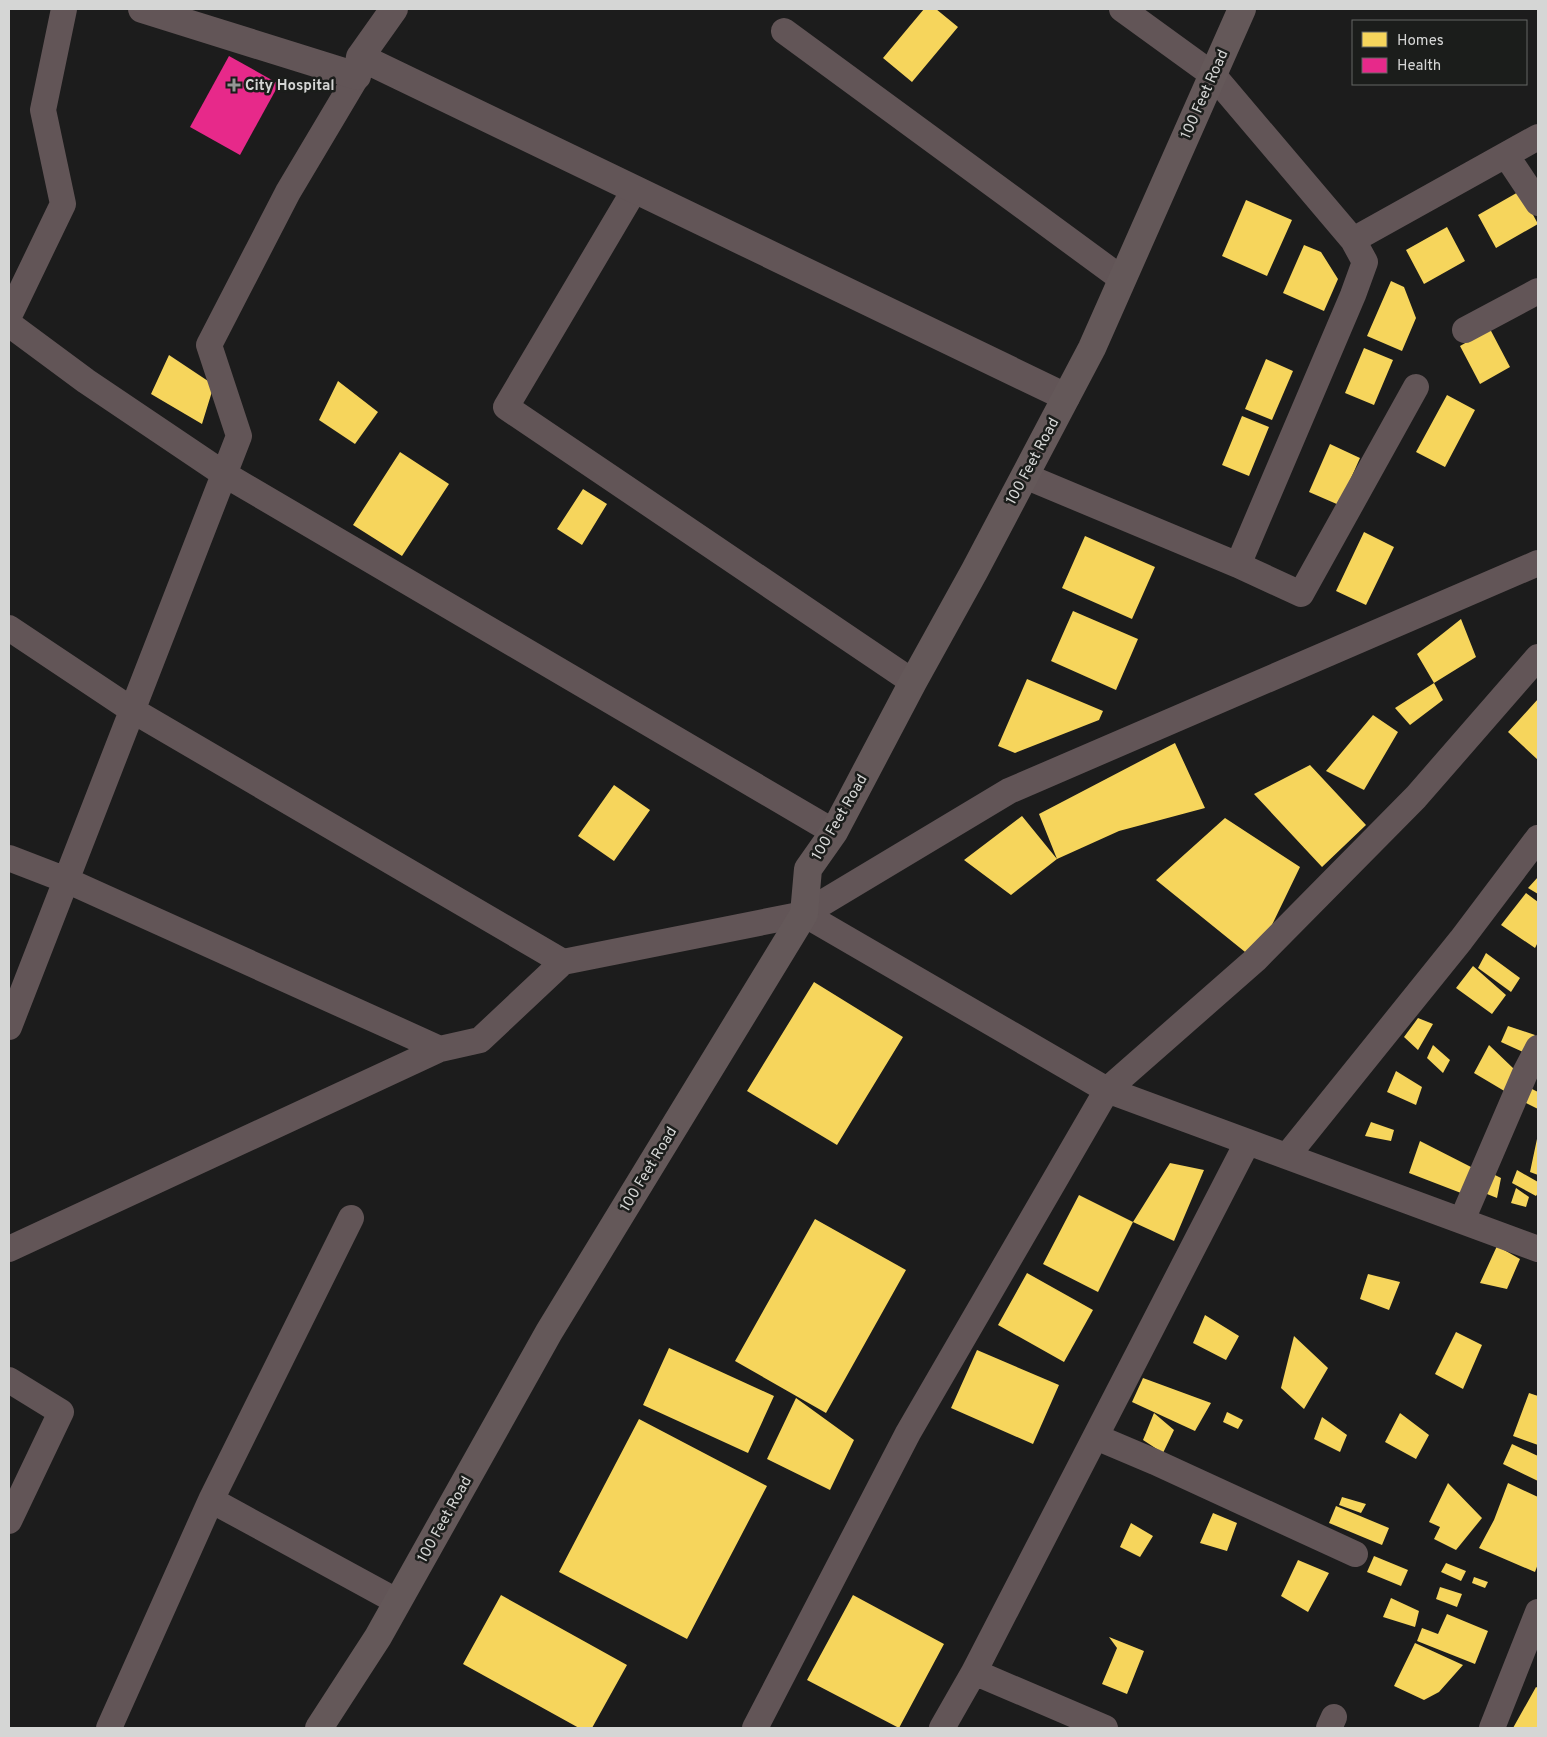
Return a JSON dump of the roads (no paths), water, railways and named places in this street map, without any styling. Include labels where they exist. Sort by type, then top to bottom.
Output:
[{"type":"main road","name":"100 Feet Road","points":[[319,1728],[378,1637],[549,1332],[804,914],[808,869],[834,832],[1092,348],[1242,9]]},
{"type":"street","points":[[9,316],[64,204],[43,110],[64,9]]},
{"type":"street","points":[[142,9],[359,66],[635,189],[1066,397]]},
{"type":"street","points":[[9,1027],[239,436],[209,345],[288,192],[359,66],[394,9]]},
{"type":"street","points":[[1122,9],[1213,75],[1353,240],[1365,262],[1238,565]]},
{"type":"street","points":[[784,31],[1122,279]]},
{"type":"street","points":[[1353,240],[1538,137]]},
{"type":"street","points":[[1506,155],[1538,203]]},
{"type":"street","points":[[635,189],[506,407],[913,682]]},
{"type":"street","points":[[1465,330],[1538,291]]},
{"type":"street","points":[[9,324],[86,381],[224,474],[834,832]]},
{"type":"street","points":[[1025,476],[1238,565],[1301,594],[1416,387]]},
{"type":"street","points":[[9,1249],[440,1049],[480,1040],[564,962],[804,914],[1010,791],[1538,563]]},
{"type":"street","points":[[9,628],[132,710],[564,962]]},
{"type":"street","points":[[755,1728],[908,1433],[1107,1090],[1255,960],[1416,797],[1538,657]]},
{"type":"street","points":[[1287,1156],[1461,940],[1538,838]]},
{"type":"street","points":[[9,858],[66,880],[440,1049]]},
{"type":"street","points":[[804,914],[1107,1090],[1538,1249]]},
{"type":"street","points":[[1462,1220],[1526,1071],[1538,1048]]},
{"type":"street","points":[[942,1728],[974,1672],[1247,1143]]},
{"type":"street","points":[[109,1728],[212,1500],[351,1218]]},
{"type":"street","points":[[9,1380],[61,1412],[9,1520]]},
{"type":"street","points":[[1096,1437],[1355,1554]]},
{"type":"street","points":[[212,1500],[398,1602]]},
{"type":"street","points":[[1492,1728],[1538,1612]]},
{"type":"street","points":[[974,1672],[1105,1728]]},
{"type":"place","name":"City Hospital","points":[[234,85]]}]
